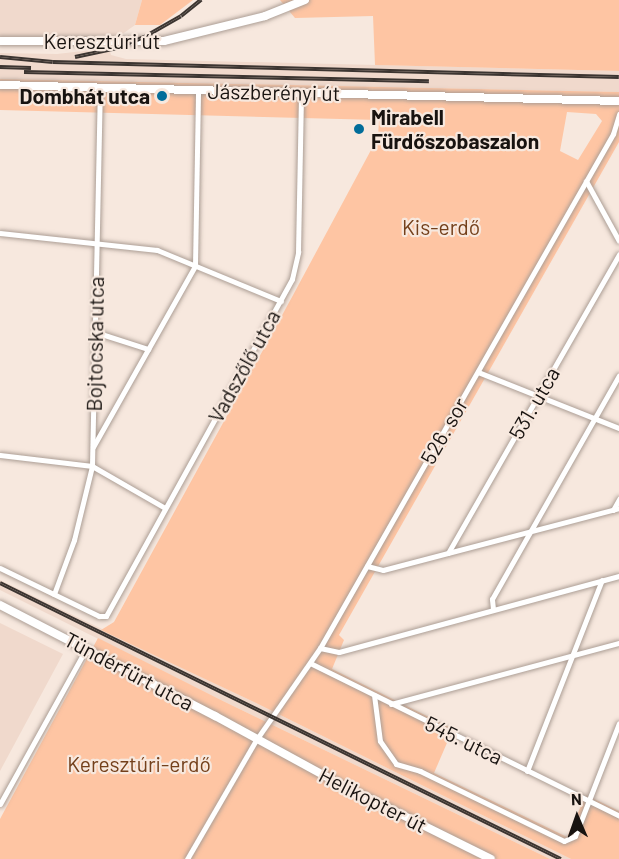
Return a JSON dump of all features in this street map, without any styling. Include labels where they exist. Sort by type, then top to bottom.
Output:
[{"type":"main road","name":"Jászberényi út","points":[[0,85],[619,101]]},
{"type":"street","name":"Keresztúri út","points":[[0,40],[164,41],[265,16],[305,0]]},
{"type":"street","name":"Bojtocska utca","points":[[54,594],[74,540],[92,466],[100,88]]},
{"type":"street","points":[[92,449],[195,266],[198,91]]},
{"type":"street","name":"Vadszőlő utca","points":[[54,594],[99,616],[106,616],[292,279],[298,252],[301,93]]},
{"type":"street","name":"526. sor","points":[[186,859],[256,740],[320,648],[586,181],[616,133],[619,114]]},
{"type":"street","points":[[586,181],[619,241]]},
{"type":"street","points":[[0,233],[157,250],[281,301]]},
{"type":"street","name":"531. utca","points":[[448,553],[619,254]]},
{"type":"street","points":[[95,332],[148,349]]},
{"type":"street","points":[[478,372],[619,428]]},
{"type":"street","points":[[493,609],[492,599],[619,375]]},
{"type":"street","points":[[0,455],[92,466],[165,508]]},
{"type":"street","points":[[367,566],[383,570],[530,532],[616,509],[619,499]]},
{"type":"street","points":[[0,568],[54,594]]},
{"type":"street","points":[[320,648],[339,652],[619,576]]},
{"type":"street","points":[[527,771],[602,580]]},
{"type":"street","name":"Tündérfürt utca","points":[[0,605],[256,740]]},
{"type":"street","points":[[391,704],[619,644]]},
{"type":"street","points":[[0,804],[86,649]]},
{"type":"street","name":"545. utca","points":[[310,663],[619,816]]},
{"type":"street","points":[[374,695],[380,741],[396,764],[420,771],[564,841],[571,840],[575,836],[619,723]]},
{"type":"street","name":"Helikopter út","points":[[256,740],[491,859]]},
{"type":"shaded area","points":[[0,0],[142,0],[135,25],[114,40],[0,37]]},
{"type":"shaded area","points":[[109,48],[111,55],[126,59],[619,71],[619,92],[0,79],[0,53],[57,54]]},
{"type":"shaded area","points":[[0,580],[254,702],[571,859],[550,859],[223,701],[0,590]]},
{"type":"shaded area","points":[[0,623],[63,654],[0,771]]},
{"type":"green space","points":[[142,0],[193,0],[160,25],[135,25]]},
{"type":"green space","points":[[280,0],[619,0],[619,71],[375,65],[373,16],[295,18]]},
{"type":"green space","name":"Kis-erdő","points":[[0,79],[619,92],[619,142],[339,635],[344,640],[332,669],[453,729],[434,773],[567,837],[586,795],[619,811],[619,859],[571,859],[254,702],[101,630],[114,622],[292,297],[378,137],[379,120],[0,110]],"holes":[[[567,112],[596,114],[602,121],[578,160],[560,151]]]},
{"type":"green space","name":"Keresztúri-erdő","points":[[98,638],[550,859],[0,859],[0,819]]},
{"type":"railway","points":[[75,57],[117,48],[146,36],[181,16],[201,0]]},
{"type":"railway","points":[[0,57],[53,62],[619,77]]},
{"type":"railway","points":[[0,67],[31,68]]},
{"type":"railway","points":[[24,72],[429,81]]},
{"type":"railway","points":[[0,583],[561,859]]},
{"type":"place","name":"Dombhát utca","points":[[162,96]]},
{"type":"place","name":"Mirabell Fürdőszobaszalon","points":[[359,129]]}]
